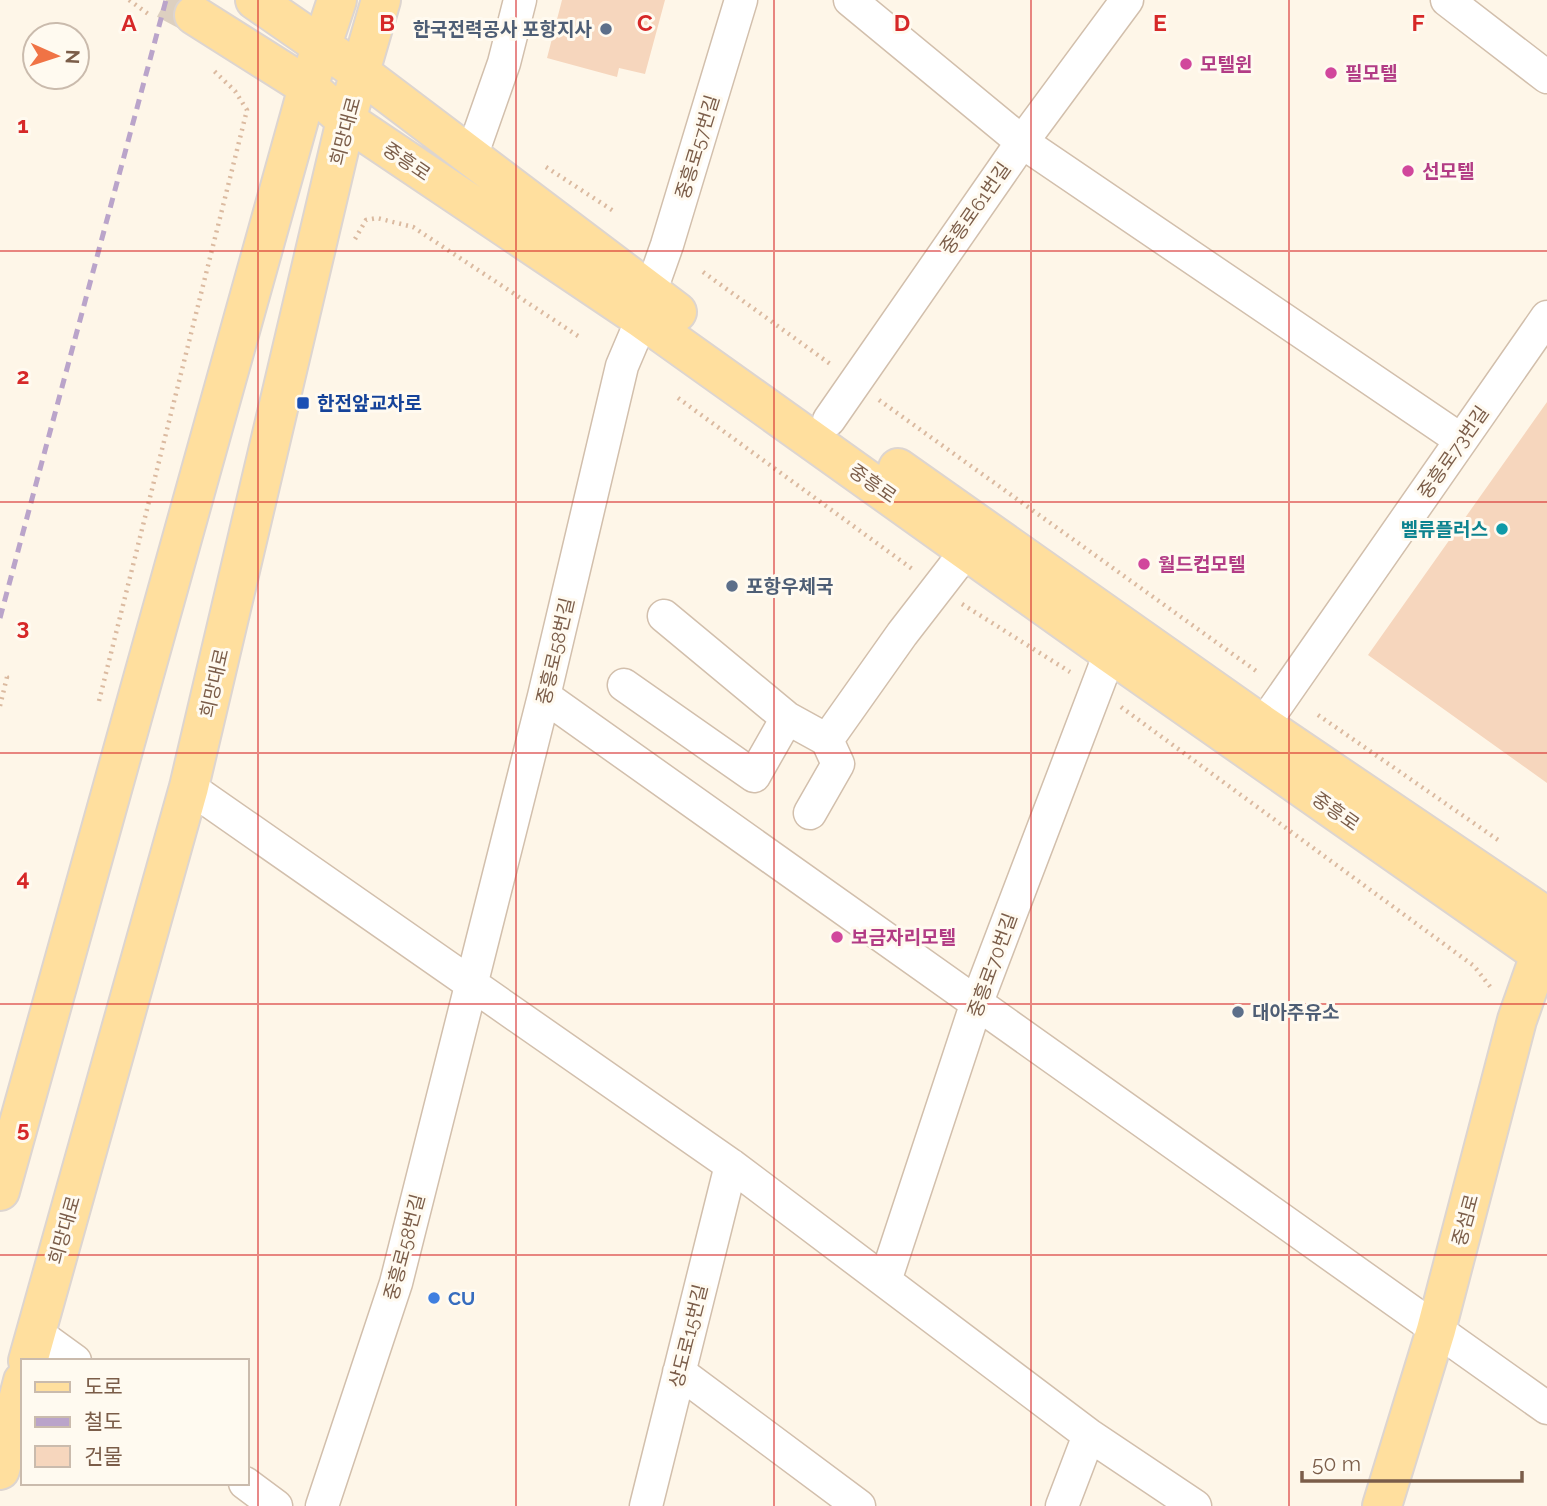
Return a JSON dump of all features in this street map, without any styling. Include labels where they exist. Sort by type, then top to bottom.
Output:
[{"type":"main road","name":"중흥로","points":[[255,0],[362,74],[471,157],[646,306],[967,550],[1110,653],[1544,949]]},
{"type":"main road","points":[[0,1191],[308,87],[337,0]]},
{"type":"main road","name":"희망대로","points":[[32,1346],[189,787],[346,121],[362,74],[381,0]]},
{"type":"main road","name":"중흥로","points":[[194,15],[308,87],[346,121],[829,420],[1264,725],[1547,917]]},
{"type":"main road","name":"중섬로","points":[[1382,1506],[1436,1329],[1517,1020],[1544,949]]},
{"type":"main road","points":[[0,1470],[21,1389]]},
{"type":"street","points":[[471,157],[504,63],[520,0]]},
{"type":"street","name":"중흥로57번길","points":[[646,306],[741,0]]},
{"type":"street","points":[[850,0],[1022,142],[1461,440]]},
{"type":"street","name":"중흥로61번길","points":[[829,420],[853,381],[1022,142],[1127,0]]},
{"type":"street","points":[[1447,0],[1547,77]]},
{"type":"street","name":"중흥로58번길","points":[[322,1506],[396,1283],[544,696],[622,366],[646,306]]},
{"type":"street","name":"중흥로73번길","points":[[1264,725],[1547,317]]},
{"type":"street","points":[[827,740],[902,634],[967,550]]},
{"type":"street","points":[[664,616],[787,718],[827,740],[838,764],[810,813]]},
{"type":"street","name":"중흥로70번길","points":[[885,1281],[977,1002],[1110,653]]},
{"type":"street","points":[[624,685],[754,776],[787,718]]},
{"type":"street","points":[[544,696],[1547,1408]]},
{"type":"street","points":[[189,787],[731,1165],[1089,1436],[1195,1506]]},
{"type":"street","name":"상도로15번길","points":[[646,1506],[731,1165]]},
{"type":"street","points":[[32,1346],[69,1359]]},
{"type":"street","points":[[679,1372],[859,1506]]},
{"type":"street","points":[[1062,1506],[1089,1436]]},
{"type":"street","points":[[247,1485],[276,1506]]},
{"type":"path","points":[[129,0],[151,16]]},
{"type":"path","points":[[98,704],[247,110],[235,91],[208,65]]},
{"type":"path","points":[[413,227],[578,336]]},
{"type":"path","points":[[703,272],[1259,673]]},
{"type":"path","points":[[0,706],[7,677],[4,675]]},
{"type":"path","points":[[1318,715],[1512,849]]},
{"type":"building","name":"한국전력공사 포항지사","points":[[562,0],[665,0],[645,74],[619,68],[617,77],[547,58]]},
{"type":"building","name":"벨류플러스","points":[[1547,402],[1547,783],[1368,655]]},
{"type":"tunnel","points":[[166,0],[194,15]]},
{"type":"railway","points":[[0,618],[166,0]]},
{"type":"place","name":"한국전력공사 포항지사","points":[[606,29]]},
{"type":"place","name":"모텔윈","points":[[1186,64]]},
{"type":"place","name":"필모텔","points":[[1331,73]]},
{"type":"place","name":"선모텔","points":[[1408,171]]},
{"type":"place","name":"한전앞교차로","points":[[303,403]]},
{"type":"place","name":"벨류플러스","points":[[1502,529]]},
{"type":"place","name":"월드컵모텔","points":[[1144,564]]},
{"type":"place","name":"포항우체국","points":[[732,586]]},
{"type":"place","name":"보금자리모텔","points":[[837,937]]},
{"type":"place","name":"대아주유소","points":[[1238,1012]]},
{"type":"place","name":"CU","points":[[434,1298]]}]
